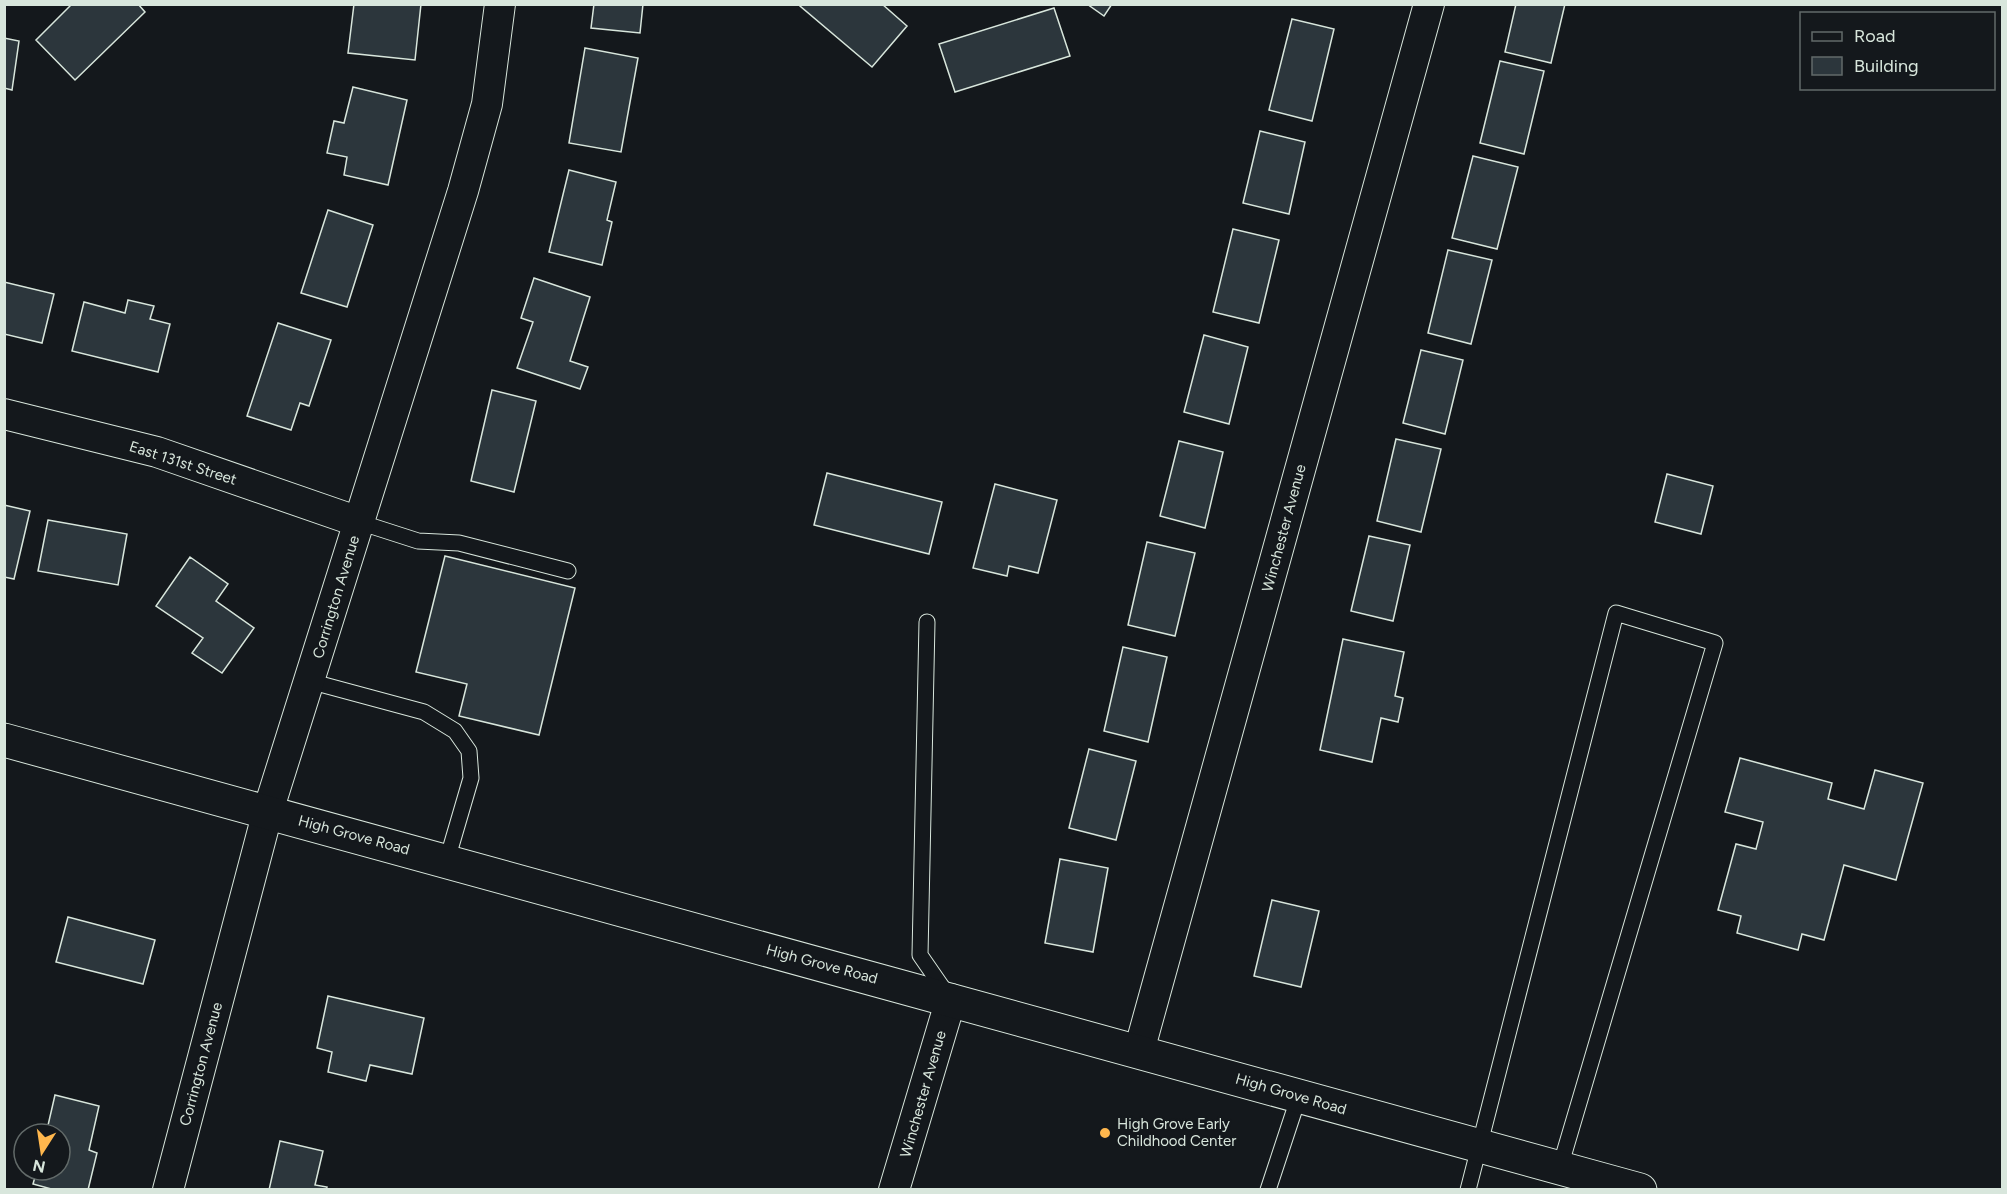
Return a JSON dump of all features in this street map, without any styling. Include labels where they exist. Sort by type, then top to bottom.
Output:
[{"type":"main road","name":"High Grove Road","points":[[4,740],[1640,1190]]},
{"type":"street","name":"Corrington Avenue","points":[[168,1190],[268,811],[463,191],[487,104],[500,4]]},
{"type":"street","name":"Winchester Avenue","points":[[1139,1051],[1429,4]]},
{"type":"street","name":"East 131st Street","points":[[4,414],[157,452],[359,522]]},
{"type":"street","name":"Winchester Avenue","points":[[894,1190],[951,999]]},
{"type":"lane","points":[[359,522],[418,542],[459,543],[568,571]]},
{"type":"lane","points":[[1468,1190],[1616,613],[1715,643],[1560,1167]]},
{"type":"lane","points":[[927,621],[920,955],[951,999]]},
{"type":"lane","points":[[309,681],[424,712],[455,730],[469,751],[471,778],[447,860]]},
{"type":"lane","points":[[1268,1190],[1299,1096]]},
{"type":"building","points":[[72,4],[138,4],[145,12],[75,80],[36,40]]},
{"type":"building","points":[[354,4],[421,4],[415,60],[348,53]]},
{"type":"building","points":[[594,4],[643,4],[640,33],[591,28]]},
{"type":"building","points":[[801,4],[882,4],[907,26],[872,67],[800,6]]},
{"type":"building","points":[[1087,4],[1112,4],[1104,16]]},
{"type":"building","points":[[1516,4],[1565,4],[1551,63],[1505,52]]},
{"type":"building","points":[[1054,8],[1070,56],[955,92],[939,44]]},
{"type":"building","points":[[1292,19],[1334,29],[1312,121],[1269,110]]},
{"type":"building","points":[[4,38],[19,41],[12,90],[4,88]]},
{"type":"building","points":[[585,48],[638,58],[621,152],[569,143]]},
{"type":"building","points":[[1500,61],[1544,71],[1524,154],[1480,143]]},
{"type":"building","points":[[353,87],[407,100],[388,185],[344,175],[347,157],[327,153],[334,121],[344,123]]},
{"type":"building","points":[[1260,131],[1305,142],[1289,214],[1243,203]]},
{"type":"building","points":[[1473,156],[1518,167],[1497,249],[1452,238]]},
{"type":"building","points":[[569,170],[616,182],[607,220],[612,222],[602,265],[549,252]]},
{"type":"building","points":[[328,210],[373,225],[347,307],[301,293]]},
{"type":"building","points":[[1233,229],[1279,240],[1259,323],[1213,312]]},
{"type":"building","points":[[1448,250],[1492,260],[1471,344],[1428,333]]},
{"type":"building","points":[[534,278],[590,297],[570,361],[588,367],[580,389],[517,368],[533,322],[521,318]]},
{"type":"building","points":[[4,282],[54,294],[42,343],[4,334]]},
{"type":"building","points":[[128,300],[154,306],[150,319],[170,324],[158,372],[72,351],[84,302],[125,313]]},
{"type":"building","points":[[278,323],[331,340],[309,406],[300,403],[291,430],[247,416]]},
{"type":"building","points":[[1204,335],[1248,347],[1229,424],[1184,412]]},
{"type":"building","points":[[1421,350],[1463,360],[1445,434],[1403,423]]},
{"type":"building","points":[[492,390],[536,401],[514,492],[471,481]]},
{"type":"building","points":[[1396,439],[1441,449],[1421,532],[1377,521]]},
{"type":"building","points":[[1179,441],[1223,452],[1205,528],[1160,516]]},
{"type":"building","points":[[827,473],[942,502],[929,554],[814,525]]},
{"type":"building","points":[[1667,474],[1713,486],[1701,534],[1655,522]]},
{"type":"building","points":[[995,484],[1057,500],[1038,573],[1009,566],[1007,576],[973,568]]},
{"type":"building","points":[[4,505],[30,511],[14,579],[4,577]]},
{"type":"building","points":[[48,520],[127,534],[118,585],[38,571]]},
{"type":"building","points":[[1369,536],[1410,545],[1393,621],[1351,611]]},
{"type":"building","points":[[1147,542],[1195,553],[1175,636],[1128,625]]},
{"type":"building","points":[[445,556],[575,588],[539,735],[459,716],[467,684],[416,672]]},
{"type":"building","points":[[190,557],[228,584],[216,601],[254,628],[222,673],[192,653],[203,638],[156,606]]},
{"type":"building","points":[[1343,639],[1404,652],[1395,696],[1403,698],[1398,722],[1381,718],[1372,762],[1320,750]]},
{"type":"building","points":[[1123,647],[1167,657],[1148,742],[1104,731]]},
{"type":"building","points":[[1089,749],[1136,761],[1116,840],[1069,828]]},
{"type":"building","points":[[1740,758],[1832,783],[1828,799],[1864,809],[1875,770],[1923,783],[1896,880],[1844,865],[1824,940],[1802,934],[1798,950],[1737,933],[1741,916],[1718,910],[1736,844],[1756,849],[1763,822],[1725,812]]},
{"type":"building","points":[[1060,859],[1108,868],[1093,952],[1045,943]]},
{"type":"building","points":[[1272,900],[1319,911],[1301,987],[1254,976]]},
{"type":"building","points":[[68,917],[155,940],[143,984],[56,962]]},
{"type":"building","points":[[328,996],[424,1018],[412,1074],[370,1065],[366,1081],[328,1072],[332,1052],[317,1048]]},
{"type":"building","points":[[55,1095],[99,1106],[89,1150],[97,1153],[88,1190],[55,1190],[33,1184],[34,1182],[72,1182],[72,1122],[49,1122]]},
{"type":"building","points":[[280,1141],[323,1151],[315,1185],[327,1187],[326,1190],[269,1190]]},
{"type":"place","name":"High Grove Early Childhood Center","points":[[1105,1133]]}]
